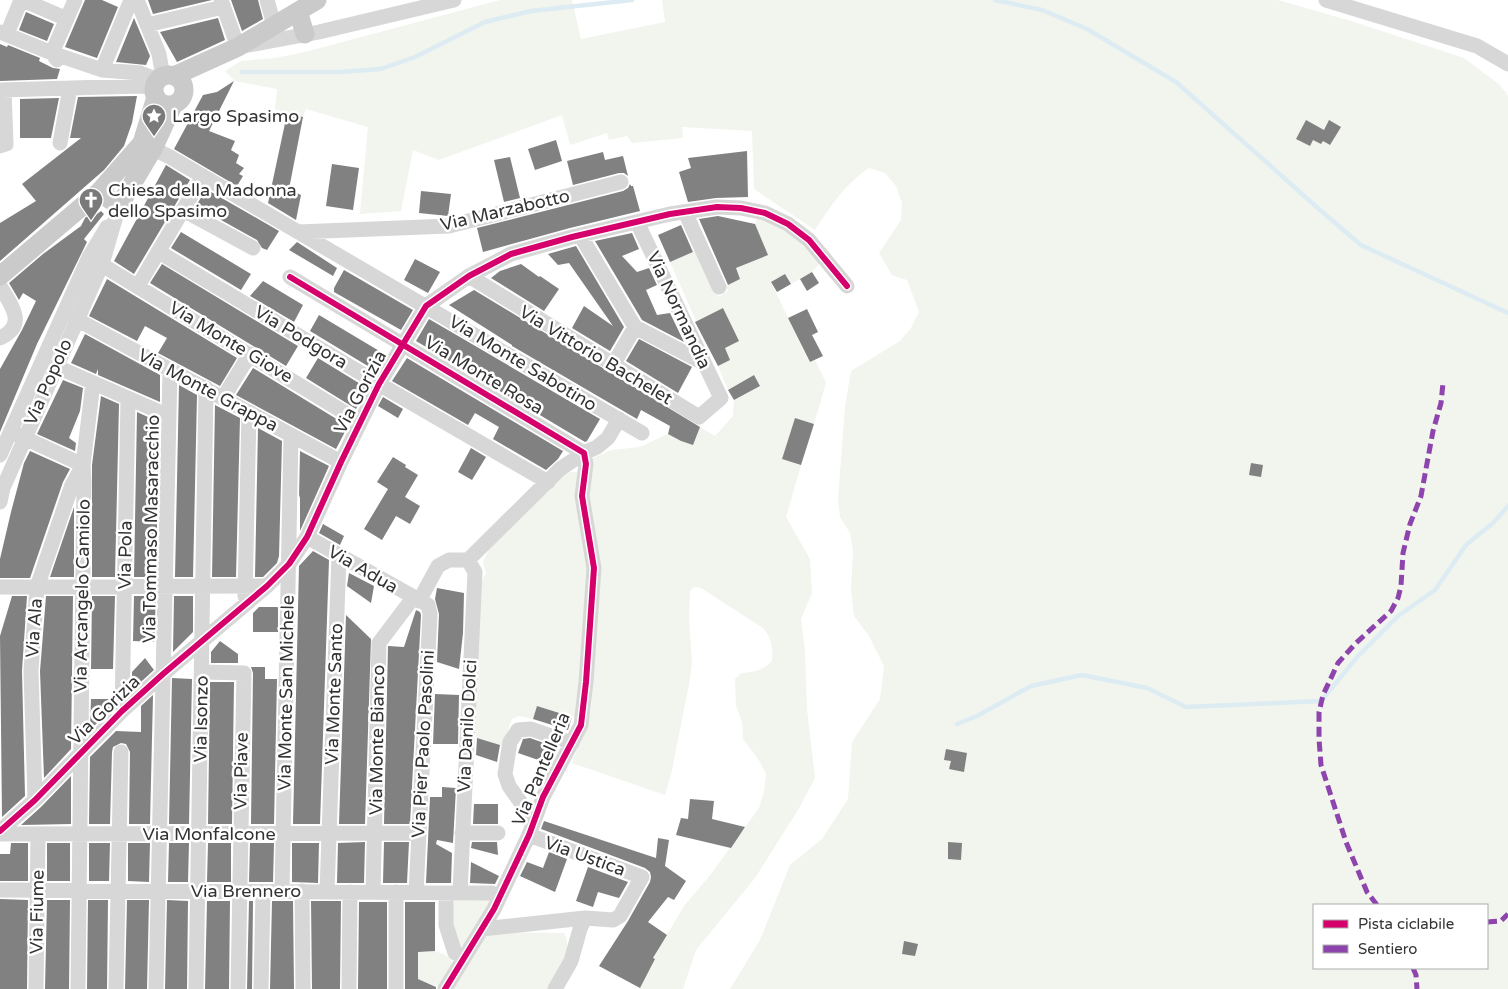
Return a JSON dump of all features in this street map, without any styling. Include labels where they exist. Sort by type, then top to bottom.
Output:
[{"type":"main road","points":[[99,192],[119,206],[155,150],[165,85],[197,78],[238,47],[310,4]]},
{"type":"main road","points":[[305,34],[310,4]]},
{"type":"main road","points":[[0,276],[99,192],[155,150]]},
{"type":"street","points":[[67,19],[22,0],[3,33],[52,53],[102,70],[140,73],[165,85]]},
{"type":"street","points":[[52,53],[75,0]]},
{"type":"street","points":[[102,70],[131,0]]},
{"type":"street","points":[[137,0],[159,54],[165,85]]},
{"type":"street","points":[[266,0],[274,25]]},
{"type":"street","points":[[147,24],[222,3],[238,47],[305,34],[454,0]]},
{"type":"street","points":[[1326,0],[1477,46],[1508,64]]},
{"type":"street","points":[[52,53],[58,62],[83,73],[85,77],[84,82],[75,87],[60,143]]},
{"type":"street","points":[[0,146],[6,144],[2,90],[165,85]]},
{"type":"street","name":"Via Monte Sabotino","points":[[155,150],[203,176],[642,433]]},
{"type":"street","points":[[138,286],[203,176]]},
{"type":"street","name":"Via Marzabotto","points":[[298,232],[449,226],[621,182]]},
{"type":"street","points":[[95,260],[119,206]]},
{"type":"street","name":"Via Gorizia","points":[[0,832],[36,800],[122,711],[289,564],[307,537],[340,462],[379,384],[426,306],[469,276],[511,254],[580,235],[717,207],[741,208],[765,214],[788,224],[809,240],[847,286]]},
{"type":"street","points":[[183,210],[253,248]]},
{"type":"street","points":[[686,212],[719,287]]},
{"type":"street","name":"Via Normandia","points":[[637,222],[721,398]]},
{"type":"street","points":[[580,235],[635,327],[704,363]]},
{"type":"street","name":"Via Podgora","points":[[158,252],[548,482]]},
{"type":"street","name":"Via Monte Giove","points":[[95,260],[360,422]]},
{"type":"street","name":"Via Popolo","points":[[0,455],[17,435],[56,366],[76,319],[95,260]]},
{"type":"street","name":"Via Popolo","points":[[0,502],[2,488],[17,435],[95,260]]},
{"type":"street","name":"Via Vittorio Bachelet","points":[[469,276],[699,417],[721,398]]},
{"type":"street","name":"Via Monte Rosa","points":[[290,277],[584,453]]},
{"type":"street","points":[[0,286],[15,312],[15,323],[10,333],[0,338]]},
{"type":"street","name":"Via Monte Grappa","points":[[76,319],[340,462]]},
{"type":"street","points":[[613,365],[635,327]]},
{"type":"street","points":[[224,398],[250,354]]},
{"type":"street","points":[[56,366],[169,416]]},
{"type":"street","name":"Via Tommaso Masaracchio","points":[[156,989],[170,370]]},
{"type":"street","name":"Via Arcangelo Camiolo","points":[[78,989],[83,465],[93,383]]},
{"type":"street","name":"Via Isonzo","points":[[196,989],[206,388]]},
{"type":"street","name":"Via Pola","points":[[122,711],[128,399]]},
{"type":"street","points":[[244,603],[250,412]]},
{"type":"street","points":[[468,560],[560,469],[597,447],[608,438],[619,420]]},
{"type":"street","points":[[17,435],[83,465]]},
{"type":"street","name":"Via Monte San Michele","points":[[282,892],[291,435]]},
{"type":"street","name":"Via Pantelleria","points":[[445,989],[494,909],[532,828],[543,798],[581,725],[594,568],[582,496],[586,464],[584,453]]},
{"type":"street","name":"Via Ala","points":[[36,800],[31,670],[37,587],[72,485],[83,465]]},
{"type":"street","name":"Via Adua","points":[[307,537],[416,599]]},
{"type":"street","name":"Via Monte Santo","points":[[327,892],[339,555]]},
{"type":"street","name":"Via Monte Bianco","points":[[374,892],[380,643],[416,599],[438,566],[449,560],[468,560]]},
{"type":"street","name":"Via Danilo Dolci","points":[[464,957],[455,953],[446,924],[453,893],[462,833],[475,572],[468,560]]},
{"type":"street","points":[[0,587],[266,586]]},
{"type":"street","name":"Via Pier Paolo Pasolini","points":[[416,599],[428,605],[430,614],[417,833],[416,893]]},
{"type":"street","name":"Via Piave","points":[[202,672],[244,673],[238,989]]},
{"type":"street","points":[[532,828],[509,786],[505,774],[510,742],[518,730],[531,729],[572,743]]},
{"type":"street","points":[[116,989],[121,752]]},
{"type":"street","name":"Via Ustica","points":[[532,828],[642,877],[620,916],[613,920],[585,918]]},
{"type":"street","name":"Via Monfalcone","points":[[0,832],[38,834],[417,833]]},
{"type":"street","points":[[462,833],[498,833]]},
{"type":"street","name":"Via Fiume","points":[[36,989],[38,834]]},
{"type":"street","name":"Via Brennero","points":[[0,890],[492,893]]},
{"type":"street","points":[[302,891],[303,989]]},
{"type":"street","points":[[261,989],[263,892]]},
{"type":"street","points":[[349,989],[350,892]]},
{"type":"street","points":[[396,892],[396,989]]},
{"type":"street","points":[[482,929],[585,918]]},
{"type":"street","points":[[555,989],[571,961],[585,918]]},
{"type":"shaded area","points":[[500,0],[572,0],[581,39],[665,22],[662,0],[1278,0],[1351,21],[1464,58],[1500,85],[1508,96],[1508,989],[730,989],[760,940],[790,865],[822,839],[848,799],[852,742],[880,699],[884,666],[869,636],[854,616],[851,590],[853,551],[850,533],[840,517],[838,499],[845,407],[851,371],[900,341],[911,328],[919,312],[907,280],[892,275],[879,253],[901,220],[902,203],[896,186],[885,173],[869,168],[845,189],[815,230],[754,189],[752,131],[682,127],[683,138],[632,143],[627,136],[609,140],[607,133],[570,145],[562,115],[439,160],[413,150],[401,211],[360,214],[368,127],[306,109],[303,117],[287,114],[275,109],[277,89],[235,81],[225,71],[241,61],[275,58],[305,52]]},
{"type":"shaded area","points":[[758,216],[788,228],[822,261],[812,272],[791,284],[785,274],[771,282],[809,362],[815,360],[826,383],[814,424],[795,418],[782,459],[801,465],[786,517],[810,559],[812,593],[801,619],[805,651],[807,709],[815,778],[798,810],[755,878],[696,950],[683,989],[639,989],[659,948],[684,906],[711,874],[759,808],[764,792],[766,774],[758,759],[743,739],[742,722],[736,706],[735,679],[741,673],[758,670],[769,664],[772,661],[772,647],[770,639],[763,628],[701,588],[694,587],[690,591],[689,619],[692,662],[690,679],[672,770],[665,795],[572,763],[591,711],[600,569],[587,493],[590,459],[612,450],[640,447],[668,434],[693,445],[700,427],[715,436],[733,416],[734,400],[760,386],[754,375],[728,390],[718,366],[730,360],[725,348],[739,341],[723,308],[696,321],[670,262],[696,251],[718,297],[728,291],[726,286],[740,279],[716,219],[755,224]]},
{"type":"shaded area","points":[[579,472],[590,570],[578,712],[574,717],[537,706],[533,719],[519,716],[512,719],[502,746],[471,736],[478,590],[486,573],[483,562],[489,549],[560,475]]},
{"type":"shaded area","points":[[485,898],[491,901],[465,945],[461,947],[455,936],[452,924],[451,900]]},
{"type":"shaded area","points":[[489,932],[564,933],[567,940],[566,954],[549,989],[451,989],[476,946]]},
{"type":"shaded area","points":[[435,951],[447,956],[452,962],[439,986],[418,979],[418,952]]},
{"type":"building","points":[[85,0],[102,0],[118,7],[97,58],[65,47]]},
{"type":"building","points":[[148,0],[212,0],[153,14]]},
{"type":"building","points":[[231,0],[258,0],[263,19],[242,31]]},
{"type":"building","points":[[26,12],[54,24],[47,41],[19,30]]},
{"type":"building","points":[[134,18],[150,56],[146,65],[116,62]]},
{"type":"building","points":[[218,18],[225,40],[177,62],[160,32]]},
{"type":"building","points":[[0,44],[7,47],[8,45],[40,58],[39,61],[53,68],[60,69],[57,79],[0,81]]},
{"type":"building","points":[[234,81],[209,131],[235,141],[231,150],[239,155],[236,163],[244,168],[239,174],[243,176],[237,186],[174,149],[203,95],[217,92]]},
{"type":"building","points":[[137,96],[132,123],[124,146],[104,170],[0,261],[0,223],[36,201],[22,184],[81,138],[70,138],[78,97]]},
{"type":"building","points":[[59,98],[51,138],[20,138],[20,99]]},
{"type":"building","points":[[287,114],[303,117],[289,189],[301,195],[296,220],[268,203]]},
{"type":"building","points":[[1306,120],[1324,130],[1329,120],[1341,127],[1330,145],[1323,141],[1321,144],[1313,140],[1310,146],[1296,139]]},
{"type":"building","points":[[556,140],[562,161],[535,170],[528,149]]},
{"type":"building","points":[[747,151],[748,197],[716,198],[688,202],[679,172],[691,168],[688,158]]},
{"type":"building","points":[[603,152],[605,160],[623,156],[628,176],[624,173],[619,173],[573,185],[567,161]]},
{"type":"building","points":[[510,157],[520,198],[504,202],[494,160]]},
{"type":"building","points":[[332,164],[359,168],[353,210],[326,206]]},
{"type":"building","points":[[166,165],[190,180],[134,274],[114,261]]},
{"type":"building","points":[[630,184],[633,186],[640,211],[483,252],[477,228],[623,191]]},
{"type":"building","points":[[206,189],[279,231],[267,250],[262,248],[257,240],[196,206]]},
{"type":"building","points":[[421,191],[451,194],[448,216],[419,213]]},
{"type":"building","points":[[101,211],[104,214],[84,239],[87,242],[37,344],[0,432],[0,369],[36,301],[23,293],[19,300],[9,283],[43,254],[81,226],[85,218],[91,213],[94,216]]},
{"type":"building","points":[[718,216],[755,224],[768,255],[736,268],[740,279],[728,285],[699,219]]},
{"type":"building","points":[[681,225],[693,252],[670,262],[658,235]]},
{"type":"building","points":[[181,232],[251,274],[241,290],[171,248]]},
{"type":"building","points":[[632,233],[639,249],[622,256],[637,272],[649,268],[657,285],[646,290],[657,315],[670,313],[684,342],[642,320],[595,241]]},
{"type":"building","points":[[297,242],[337,268],[333,276],[289,250]]},
{"type":"building","points":[[576,246],[624,327],[610,351],[572,328],[584,306],[613,326],[569,263],[558,265],[548,254]]},
{"type":"building","points":[[415,259],[440,272],[428,293],[404,280]]},
{"type":"building","points":[[162,264],[298,346],[286,366],[150,283]]},
{"type":"building","points":[[521,264],[559,289],[544,311],[491,278],[500,271]]},
{"type":"building","points":[[344,270],[413,310],[401,330],[334,292],[334,288]]},
{"type":"building","points":[[812,272],[819,283],[807,291],[800,279]]},
{"type":"building","points":[[785,274],[791,284],[777,292],[771,282]]},
{"type":"building","points":[[107,279],[237,358],[220,386],[158,353],[167,338],[145,326],[137,341],[89,316]]},
{"type":"building","points":[[263,281],[303,305],[294,322],[250,296]]},
{"type":"building","points":[[474,290],[700,427],[693,445],[668,434],[670,426],[641,410],[637,419],[512,346],[449,305]]},
{"type":"building","points":[[723,308],[739,341],[725,348],[730,360],[718,366],[695,322]]},
{"type":"building","points":[[807,309],[818,332],[812,335],[823,356],[810,362],[788,318]]},
{"type":"building","points":[[319,315],[386,355],[376,371],[310,331]]},
{"type":"building","points":[[429,319],[600,419],[587,441],[585,442],[416,341]]},
{"type":"building","points":[[85,334],[160,375],[160,402],[98,375],[98,369],[96,374],[71,363]]},
{"type":"building","points":[[639,339],[692,367],[678,393],[626,361]]},
{"type":"building","points":[[318,358],[367,388],[356,409],[306,378]]},
{"type":"building","points":[[407,358],[563,451],[558,459],[546,470],[493,439],[499,427],[475,413],[468,425],[392,381]]},
{"type":"building","points":[[253,368],[348,426],[336,449],[236,395]]},
{"type":"building","points":[[754,375],[760,386],[734,400],[728,390]]},
{"type":"building","points":[[63,380],[83,388],[80,411],[69,438],[76,443],[75,451],[37,434]]},
{"type":"building","points":[[179,385],[197,395],[193,577],[175,577]]},
{"type":"building","points":[[101,396],[119,404],[115,577],[92,577],[92,465]]},
{"type":"building","points":[[383,397],[403,409],[398,418],[378,406]]},
{"type":"building","points":[[215,405],[240,418],[236,577],[212,577]]},
{"type":"building","points":[[137,412],[159,422],[156,577],[134,577]]},
{"type":"building","points":[[795,418],[814,424],[801,465],[782,459]]},
{"type":"building","points":[[258,428],[282,441],[279,556],[277,563],[263,577],[255,577]]},
{"type":"building","points":[[471,448],[486,457],[472,480],[458,472]]},
{"type":"building","points":[[30,451],[70,469],[63,482],[30,578],[0,578],[0,559],[11,512],[24,463]]},
{"type":"building","points":[[300,451],[329,466],[300,531],[300,495],[299,498]]},
{"type":"building","points":[[393,457],[418,475],[405,497],[420,506],[410,524],[396,516],[382,540],[364,529],[388,489],[377,482]]},
{"type":"building","points":[[1251,463],[1263,465],[1261,477],[1249,475]]},
{"type":"building","points":[[74,507],[74,577],[50,577]]},
{"type":"building","points":[[323,524],[344,536],[340,545],[319,533]]},
{"type":"building","points":[[313,551],[329,560],[320,824],[293,824],[299,566]]},
{"type":"building","points":[[349,573],[374,586],[371,603],[347,586]]},
{"type":"building","points":[[437,588],[464,593],[463,633],[459,669],[437,662],[439,614],[435,599]]},
{"type":"building","points":[[12,596],[27,596],[22,671],[25,796],[2,817],[0,636]]},
{"type":"building","points":[[46,596],[73,596],[71,749],[44,778],[40,671]]},
{"type":"building","points":[[92,596],[115,596],[113,669],[91,669]]},
{"type":"building","points":[[134,596],[156,596],[154,642],[133,641]]},
{"type":"building","points":[[174,596],[193,596],[193,632],[173,652]]},
{"type":"building","points":[[259,607],[278,607],[278,632],[253,632],[253,613]]},
{"type":"building","points":[[416,610],[421,615],[410,824],[384,824],[388,646],[404,647]]},
{"type":"building","points":[[346,615],[371,639],[365,824],[339,824]]},
{"type":"building","points":[[220,641],[238,654],[238,663],[211,663],[211,652]]},
{"type":"building","points":[[145,658],[154,670],[132,690],[132,672]]},
{"type":"building","points":[[251,667],[265,667],[265,679],[277,679],[274,824],[251,824],[253,673]]},
{"type":"building","points":[[172,678],[192,679],[189,824],[169,824]]},
{"type":"building","points":[[210,682],[234,682],[232,824],[208,824]]},
{"type":"building","points":[[435,694],[459,695],[458,744],[433,744]]},
{"type":"building","points":[[153,695],[150,824],[129,824],[130,752],[126,744],[121,743],[113,747],[112,752],[110,824],[89,824],[90,757],[116,731],[141,732],[141,706]]},
{"type":"building","points":[[91,699],[113,699],[113,707],[90,730]]},
{"type":"building","points":[[537,706],[572,717],[568,730],[533,719]]},
{"type":"building","points":[[477,738],[500,745],[497,762],[476,755]]},
{"type":"building","points":[[530,738],[558,748],[550,764],[518,753],[523,739]]},
{"type":"building","points":[[946,749],[967,753],[964,772],[949,769],[951,761],[944,760]]},
{"type":"building","points":[[71,776],[71,824],[21,825],[41,807]]},
{"type":"building","points":[[442,787],[456,788],[453,843],[437,840],[436,844],[452,853],[451,883],[426,883],[430,797],[442,797]]},
{"type":"building","points":[[690,799],[714,801],[712,819],[745,827],[731,848],[676,835],[681,818],[688,819]]},
{"type":"building","points":[[474,804],[498,804],[498,824],[473,824]]},
{"type":"building","points":[[544,821],[656,858],[658,838],[669,840],[665,866],[686,881],[674,900],[668,897],[648,922],[667,935],[653,958],[655,959],[640,988],[599,966],[650,882],[650,872],[645,868],[541,829]]},
{"type":"building","points":[[365,842],[364,883],[337,883],[338,843]]},
{"type":"building","points":[[384,842],[409,842],[407,883],[383,883]]},
{"type":"building","points":[[472,842],[497,842],[498,855],[471,848]]},
{"type":"building","points":[[948,842],[962,843],[961,860],[948,859]]},
{"type":"building","points":[[11,843],[28,843],[28,881],[0,881],[0,854],[10,854]]},
{"type":"building","points":[[47,843],[70,843],[70,881],[47,881]]},
{"type":"building","points":[[89,843],[110,843],[109,881],[89,881]]},
{"type":"building","points":[[128,843],[150,843],[149,882],[128,881]]},
{"type":"building","points":[[169,843],[189,843],[188,882],[168,882]]},
{"type":"building","points":[[208,843],[231,843],[231,882],[207,882]]},
{"type":"building","points":[[250,843],[274,843],[273,882],[249,882]]},
{"type":"building","points":[[292,843],[319,843],[318,883],[292,882]]},
{"type":"building","points":[[549,852],[567,859],[555,892],[520,876],[527,862],[543,868]]},
{"type":"building","points":[[471,862],[499,876],[495,884],[470,883]]},
{"type":"building","points":[[588,867],[628,882],[619,898],[598,892],[593,907],[576,901]]},
{"type":"building","points":[[0,899],[28,900],[27,989],[0,989]]},
{"type":"building","points":[[47,900],[70,900],[69,989],[45,989]]},
{"type":"building","points":[[88,900],[108,900],[107,989],[87,989]]},
{"type":"building","points":[[127,900],[149,900],[147,989],[125,989]]},
{"type":"building","points":[[167,900],[188,901],[187,989],[165,989]]},
{"type":"building","points":[[207,901],[230,901],[229,989],[205,989]]},
{"type":"building","points":[[249,901],[253,901],[252,989],[247,989]]},
{"type":"building","points":[[272,901],[293,901],[294,989],[270,989]]},
{"type":"building","points":[[311,901],[341,901],[340,989],[312,989]]},
{"type":"building","points":[[359,902],[387,902],[387,989],[358,989]]},
{"type":"building","points":[[405,902],[435,902],[435,951],[418,952],[418,979],[436,987],[436,989],[405,989]]},
{"type":"building","points":[[904,941],[918,944],[915,956],[902,954]]},
{"type":"waterway","points":[[242,72],[340,72],[381,69],[415,57],[485,22],[531,11],[632,0]]},
{"type":"waterway","points":[[995,0],[1042,10],[1087,29],[1176,82],[1361,245],[1508,313]]},
{"type":"waterway","points":[[957,724],[977,716],[1031,686],[1082,675],[1147,688],[1186,707],[1321,701],[1359,655],[1398,616],[1435,590],[1466,545],[1493,523],[1508,506]]},
{"type":"marked path","points":[[1376,904],[1367,892],[1346,842],[1321,765],[1319,712],[1323,695],[1338,663],[1356,643],[1391,611],[1398,598],[1401,586],[1403,553],[1410,524],[1421,496],[1433,431],[1441,403],[1443,383]]},
{"type":"marked path","points":[[1488,922],[1501,921],[1508,914]]},
{"type":"marked path","points":[[1413,969],[1417,989]]},
{"type":"cycle path","points":[[0,831],[35,800],[122,711],[267,586],[289,564],[307,537],[379,384],[426,306],[469,276],[511,254],[572,237],[670,214],[717,207],[741,208],[765,213],[788,224],[809,240],[847,286]]},
{"type":"cycle path","points":[[290,277],[584,453],[586,464],[582,496],[594,568],[581,725],[543,797],[529,835],[494,909],[445,989]]},
{"type":"place","name":"Largo Spasimo","points":[[154,137]]},
{"type":"place","name":"Chiesa della Madonna dello Spasimo","points":[[91,221]]}]
